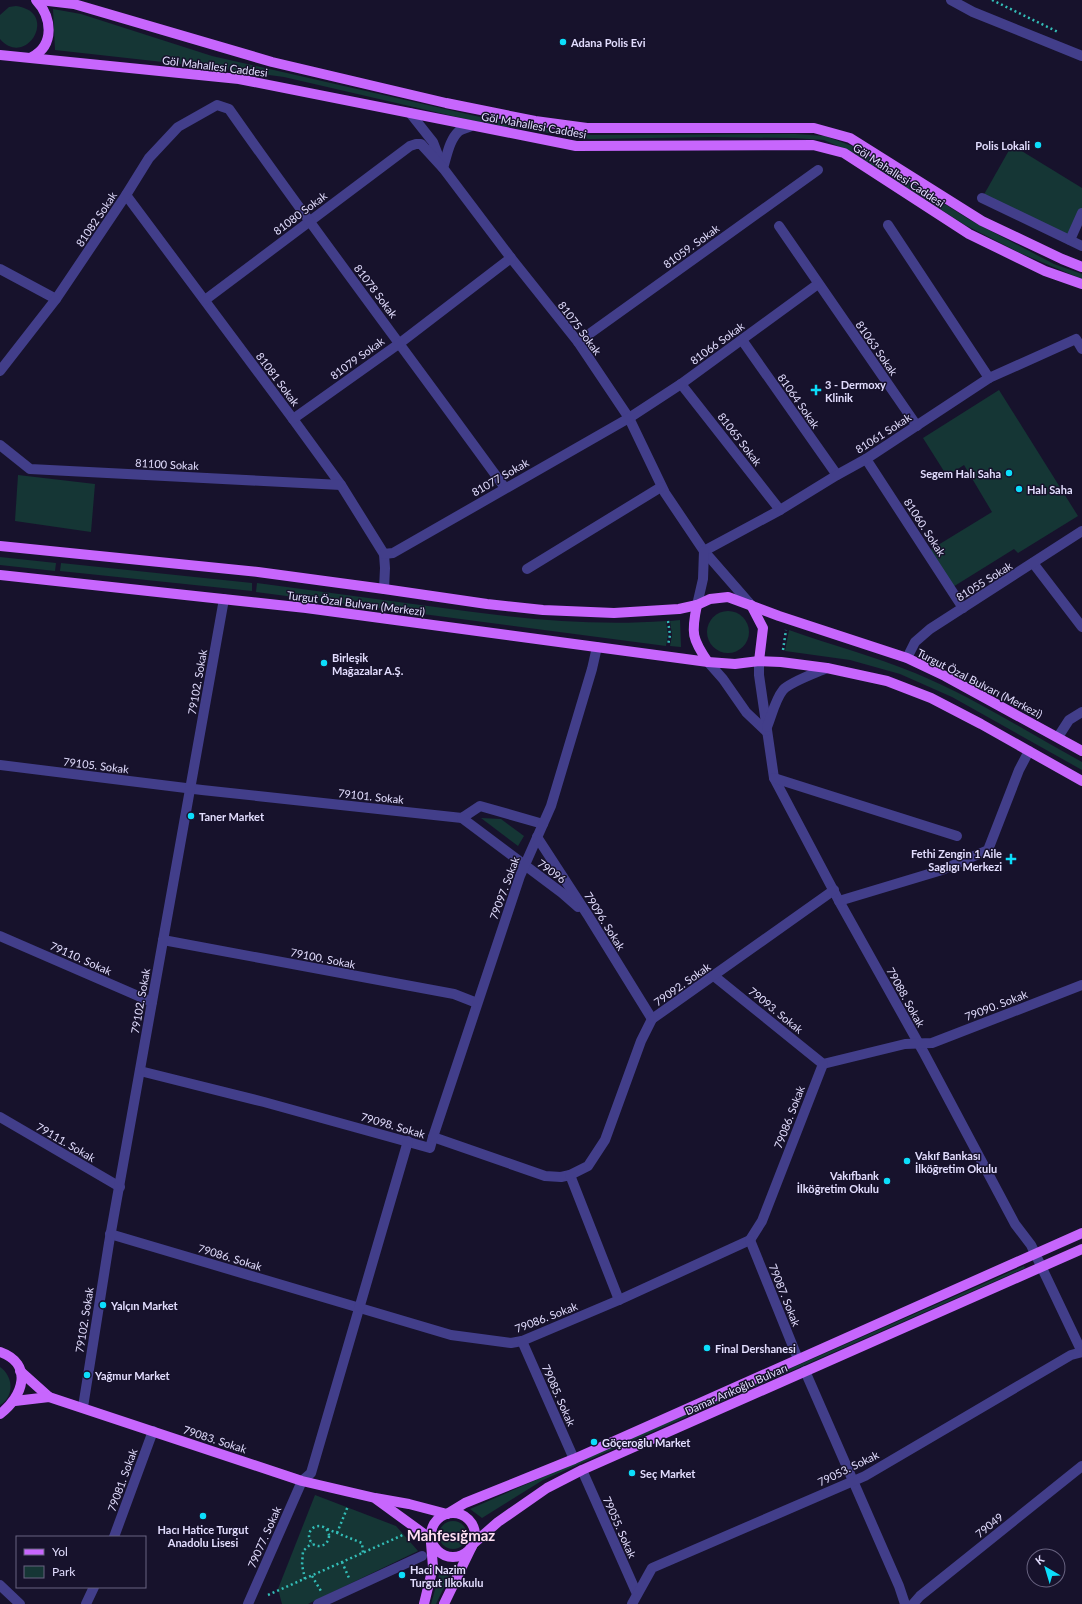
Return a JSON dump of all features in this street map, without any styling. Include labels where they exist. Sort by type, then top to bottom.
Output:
[{"type":"main road","points":[[32,57],[39,53],[48,36],[47,16],[43,8],[36,0]]},
{"type":"main road","name":"Göl Mahallesi Caddesi","points":[[40,0],[74,4],[272,62],[446,103],[535,121],[587,128],[814,128],[850,138],[982,221],[1082,267]]},
{"type":"main road","name":"Göl Mahallesi Caddesi","points":[[0,55],[32,57],[239,79],[576,146],[813,145],[844,153],[969,234],[1045,271],[1082,284]]},
{"type":"main road","name":"Turgut Özal Bulvarı (Merkezi)","points":[[0,546],[250,572],[487,604],[577,612],[614,613],[679,609],[697,605]]},
{"type":"main road","name":"Turgut Özal Bulvarı (Merkezi)","points":[[0,575],[306,608],[708,662]]},
{"type":"main road","points":[[759,661],[763,628],[751,605],[728,597],[710,599],[697,605],[693,628],[694,638],[697,647],[708,662],[735,664],[759,661],[781,662],[827,668],[887,681],[909,688],[981,724],[1082,781]]},
{"type":"main road","name":"Turgut Özal Bulvarı (Merkezi)","points":[[751,605],[779,616],[907,658],[945,676],[1082,751]]},
{"type":"main road","name":"Damar Arıkoğlu Bulvarı","points":[[447,1514],[465,1503],[574,1459],[1082,1233]]},
{"type":"main road","name":"Damar Arıkoğlu Bulvarı","points":[[444,1604],[473,1544],[498,1522],[547,1488],[582,1470],[1082,1249]]},
{"type":"main road","points":[[0,1352],[9,1355],[20,1371],[49,1396]]},
{"type":"main road","points":[[0,1414],[15,1401],[22,1385],[20,1371]]},
{"type":"main road","points":[[15,1401],[49,1396]]},
{"type":"main road","name":"79083. Sokak","points":[[49,1396],[302,1480],[447,1514]]},
{"type":"main road","points":[[375,1498],[431,1539],[433,1546],[438,1552],[450,1558],[458,1557],[464,1554],[473,1544],[475,1530],[472,1524],[461,1514],[447,1514],[436,1521],[431,1533],[431,1539],[433,1568],[424,1604]]},
{"type":"street","points":[[951,0],[973,12],[1082,56]]},
{"type":"street","name":"81082 Sokak","points":[[0,371],[56,299],[149,158],[178,127],[217,105],[229,109]]},
{"type":"street","name":"81078 Sokak","points":[[229,109],[308,221],[400,342],[505,488]]},
{"type":"street","points":[[410,113],[433,142],[443,168]]},
{"type":"street","points":[[443,168],[450,145],[457,133],[460,130],[471,126]]},
{"type":"street","name":"81075 Sokak","points":[[410,146],[421,144],[443,168],[511,258],[578,342],[629,418],[662,486],[704,551],[751,605]]},
{"type":"street","name":"81080 Sokak","points":[[205,300],[308,221],[410,146]]},
{"type":"street","name":"81059. Sokak","points":[[578,342],[818,170]]},
{"type":"street","name":"81081 Sokak","points":[[126,195],[294,419],[341,485],[384,554],[384,589]]},
{"type":"street","points":[[982,198],[1082,246]]},
{"type":"street","points":[[1070,240],[1082,213]]},
{"type":"street","points":[[888,225],[989,378]]},
{"type":"street","name":"81063 Sokak","points":[[779,226],[917,426]]},
{"type":"street","name":"81079 Sokak","points":[[294,419],[400,342],[511,258]]},
{"type":"street","points":[[0,269],[56,299]]},
{"type":"street","name":"81066 Sokak","points":[[629,418],[682,384],[818,284]]},
{"type":"street","name":"81061 Sokak","points":[[704,551],[780,510],[866,459],[989,378],[1076,339],[1082,349]]},
{"type":"street","name":"81064 Sokak","points":[[742,340],[837,475]]},
{"type":"street","name":"81065 Sokak","points":[[682,384],[780,510]]},
{"type":"street","name":"81077 Sokak","points":[[384,554],[393,553],[629,418]]},
{"type":"street","name":"81100 Sokak","points":[[0,445],[30,469],[341,485]]},
{"type":"street","name":"81060. Sokak","points":[[866,459],[963,608]]},
{"type":"street","points":[[528,569],[662,486]]},
{"type":"street","name":"81055 Sokak","points":[[907,658],[915,642],[925,633],[1082,531]]},
{"type":"street","points":[[697,605],[702,579],[704,551]]},
{"type":"street","points":[[1033,563],[1082,627]]},
{"type":"street","name":"79102. Sokak","points":[[83,1407],[110,1234],[120,1186],[224,600]]},
{"type":"street","name":"79097. Sokak","points":[[433,1137],[524,865],[551,806],[592,669],[596,647]]},
{"type":"street","name":"79088. Sokak","points":[[759,661],[759,675],[766,731],[774,778],[839,901],[918,1043],[1015,1224],[1031,1245],[1082,1352]]},
{"type":"street","points":[[708,662],[723,679],[746,712],[766,731],[779,698],[785,689],[794,682],[827,668]]},
{"type":"street","points":[[1058,737],[1069,720],[1082,712]]},
{"type":"street","points":[[839,901],[942,870],[988,850],[1029,751]]},
{"type":"street","name":"79105. Sokak","points":[[0,765],[190,788]]},
{"type":"street","points":[[774,778],[957,836]]},
{"type":"street","name":"79101. Sokak","points":[[190,788],[462,818]]},
{"type":"street","points":[[462,818],[480,806],[543,824]]},
{"type":"street","name":"79096","points":[[462,818],[562,893],[589,916]]},
{"type":"street","name":"79096. Sokak","points":[[537,837],[589,916],[652,1019]]},
{"type":"street","name":"79092. Sokak","points":[[570,1175],[588,1166],[605,1140],[641,1041],[652,1019],[834,890]]},
{"type":"street","name":"79110. Sokak","points":[[0,936],[152,1002]]},
{"type":"street","name":"79100. Sokak","points":[[163,940],[454,994],[477,1003]]},
{"type":"street","name":"79093. Sokak","points":[[714,976],[823,1064]]},
{"type":"street","name":"79090. Sokak","points":[[918,1043],[932,1043],[1082,985]]},
{"type":"street","points":[[823,1064],[905,1044],[918,1043]]},
{"type":"street","name":"79086. Sokak","points":[[110,1234],[451,1335],[511,1343],[522,1341],[619,1300],[750,1240],[762,1221],[823,1064]]},
{"type":"street","name":"79098. Sokak","points":[[140,1071],[430,1148],[433,1137],[545,1176],[561,1177],[570,1175]]},
{"type":"street","name":"79111. Sokak","points":[[0,1118],[120,1186]]},
{"type":"street","name":"79077. Sokak","points":[[246,1603],[302,1480],[312,1471],[408,1141]]},
{"type":"street","points":[[570,1175],[619,1300]]},
{"type":"street","name":"79087. Sokak","points":[[750,1240],[798,1359]]},
{"type":"street","name":"79085. Sokak","points":[[522,1341],[574,1459]]},
{"type":"street","name":"79053. Sokak","points":[[632,1604],[652,1568],[865,1476],[1071,1355],[1082,1352]]},
{"type":"street","points":[[805,1372],[854,1480],[899,1586],[905,1604]]},
{"type":"street","name":"79081. Sokak","points":[[114,1536],[153,1431]]},
{"type":"street","name":"79049","points":[[913,1604],[920,1596],[1082,1466]]},
{"type":"street","name":"79055. Sokak","points":[[582,1470],[637,1594]]},
{"type":"street","points":[[322,1602],[422,1556]]},
{"type":"street","points":[[0,1585],[20,1604]]},
{"type":"street","points":[[86,1604],[94,1588]]},
{"type":"path","points":[[992,0],[1060,33]]},
{"type":"path","points":[[668,621],[670,635],[668,646]]},
{"type":"path","points":[[783,650],[786,630]]},
{"type":"path","points":[[337,1533],[348,1506]]},
{"type":"path","points":[[324,1528],[328,1533],[327,1542],[318,1546],[312,1543],[310,1538],[311,1532],[315,1527],[324,1528],[362,1543],[363,1553]]},
{"type":"path","points":[[268,1595],[408,1533]]},
{"type":"path","points":[[305,1579],[302,1565],[303,1551],[312,1543]]},
{"type":"path","points":[[342,1562],[354,1588]]},
{"type":"path","points":[[312,1576],[322,1602]]},
{"type":"green space","points":[[16,6],[29,10],[36,18],[37,27],[34,36],[28,43],[20,47],[10,46],[0,39],[0,15],[9,7]]},
{"type":"green space","points":[[53,9],[81,14],[212,56],[489,119],[551,130],[591,135],[795,134],[825,136],[852,146],[970,220],[1054,264],[1082,274],[1082,279],[1020,253],[965,225],[849,151],[824,140],[712,137],[590,139],[487,124],[284,77],[55,50]]},
{"type":"green space","points":[[1012,145],[1082,188],[1082,213],[1070,240],[982,198]]},
{"type":"green space","points":[[999,390],[1078,516],[1018,553],[1014,549],[948,590],[925,553],[992,512],[964,465],[947,476],[923,438]]},
{"type":"green space","points":[[18,475],[95,484],[91,532],[15,521]]},
{"type":"green space","points":[[0,557],[56,563],[55,571],[0,565]]},
{"type":"green space","points":[[61,563],[252,583],[252,591],[60,571]]},
{"type":"green space","points":[[257,583],[458,610],[546,620],[606,623],[666,621],[668,635],[666,646],[256,592]]},
{"type":"green space","points":[[724,611],[732,611],[740,614],[746,620],[749,632],[746,644],[740,650],[732,653],[724,653],[716,650],[710,644],[707,636],[707,628],[710,620],[716,614]]},
{"type":"green space","points":[[680,620],[681,647],[670,646],[672,635],[670,621]]},
{"type":"green space","points":[[789,630],[884,661],[937,682],[1082,762],[1082,770],[952,697],[900,674],[850,660],[785,651]]},
{"type":"green space","points":[[481,818],[501,819],[524,836],[518,846]]},
{"type":"green space","points":[[1024,1266],[1025,1268],[543,1480],[482,1518],[470,1509]]},
{"type":"green space","points":[[0,1367],[8,1375],[10,1381],[10,1391],[8,1397],[0,1405]]},
{"type":"green space","points":[[315,1495],[396,1526],[418,1551],[308,1604],[282,1604],[278,1589]]},
{"type":"green space","points":[[453,1521],[463,1525],[467,1535],[463,1545],[453,1549],[443,1545],[439,1535],[443,1525]]},
{"type":"green space","points":[[454,1567],[436,1604],[431,1604],[441,1568]]},
{"type":"place","name":"Adana Polis Evi","points":[[563,42]]},
{"type":"place","name":"Polis Lokali","points":[[1038,145]]},
{"type":"place","name":"3 - Dermoxy Klinik","points":[[816,390]]},
{"type":"place","name":"Segem Halı Saha","points":[[1009,473]]},
{"type":"place","name":"Halı Saha","points":[[1019,489]]},
{"type":"place","name":"Birleşik Mağazalar A.Ş.","points":[[324,663]]},
{"type":"place","name":"Taner Market","points":[[191,816]]},
{"type":"place","name":"Fethi Zengin 1 Aile Saglıgı Merkezi","points":[[1011,859]]},
{"type":"place","name":"Vakıf Bankası İlköğretim Okulu","points":[[907,1161]]},
{"type":"place","name":"Vakıfbank İlköğretim Okulu","points":[[887,1181]]},
{"type":"place","name":"Yalçın Market","points":[[103,1305]]},
{"type":"place","name":"Final Dershanesi","points":[[707,1348]]},
{"type":"place","name":"Yağmur Market","points":[[87,1375]]},
{"type":"place","name":"Göçeroğlu Market","points":[[594,1442]]},
{"type":"place","name":"Seç Market","points":[[632,1473]]},
{"type":"place","name":"Hacı Hatice Turgut Anadolu Lisesi","points":[[203,1516]]},
{"type":"place","name":"Haci Nazim Turgut Ilkokulu","points":[[402,1575]]},
{"type":"district","name":"Mahfesığmaz","points":[[451,1535]]}]
